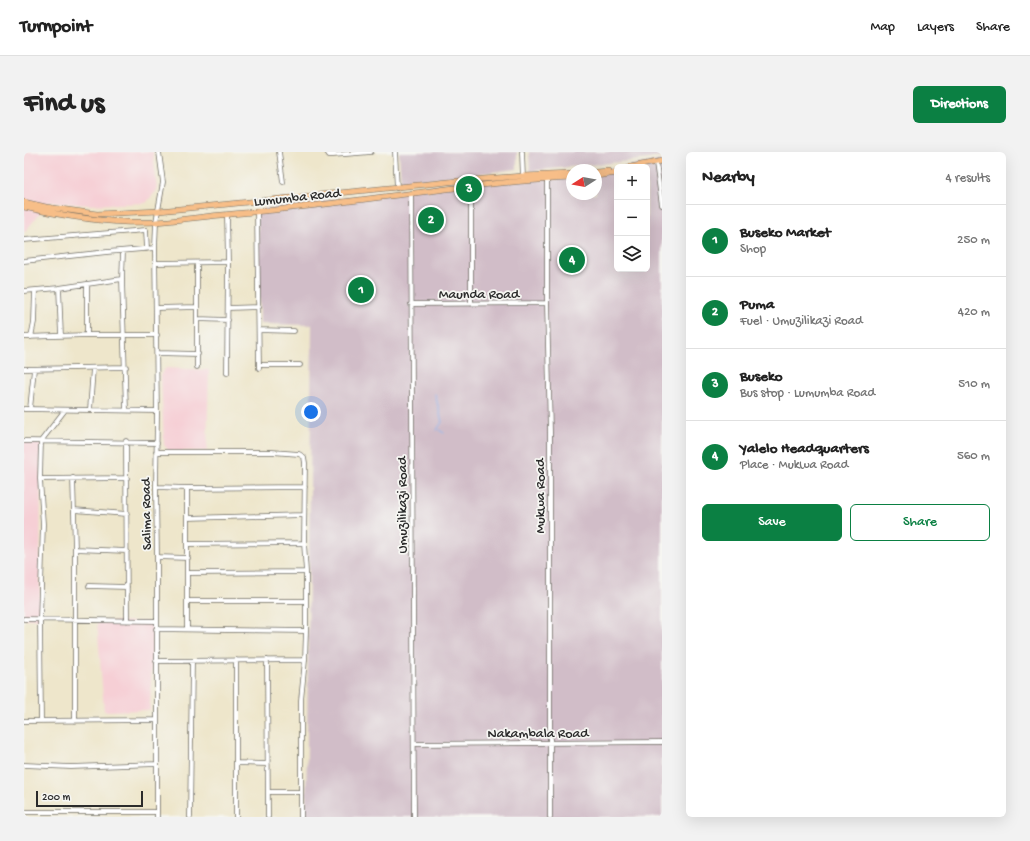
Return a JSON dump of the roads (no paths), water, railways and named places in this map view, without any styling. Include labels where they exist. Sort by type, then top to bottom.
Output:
[{"type":"main road","points":[[650,166],[662,161]]},
{"type":"main road","points":[[650,165],[662,164]]},
{"type":"main road","points":[[602,171],[614,169]]},
{"type":"main road","points":[[602,175],[614,173]]},
{"type":"main road","name":"Lumumba Road","points":[[548,177],[566,175]]},
{"type":"main road","name":"Lumumba Road","points":[[24,202],[46,207],[97,214],[159,211],[397,188],[523,178],[566,178]]},
{"type":"main road","name":"Lumumba Road","points":[[24,207],[97,221],[156,222],[347,202],[523,178]]},
{"type":"street","name":"Salima Road","points":[[157,817],[157,308],[155,248],[156,222],[163,182],[159,152]]},
{"type":"street","points":[[280,152],[283,182]]},
{"type":"street","points":[[327,152],[330,155],[371,152]]},
{"type":"street","points":[[395,152],[397,188]]},
{"type":"street","points":[[522,152],[523,178]]},
{"type":"street","points":[[656,164],[662,205]]},
{"type":"street","name":"Mukwa Road","points":[[548,177],[547,303],[550,432],[550,817]]},
{"type":"street","points":[[471,186],[471,304]]},
{"type":"street","name":"Umuzilikazi Road","points":[[411,194],[414,817]]},
{"type":"street","points":[[257,212],[259,366],[300,365]]},
{"type":"street","points":[[227,215],[227,372]]},
{"type":"street","points":[[24,240],[146,230],[147,249]]},
{"type":"street","points":[[24,261],[155,248]]},
{"type":"street","points":[[123,252],[122,279],[126,367],[126,410]]},
{"type":"street","points":[[156,263],[228,262]]},
{"type":"street","points":[[197,263],[197,367]]},
{"type":"street","points":[[24,291],[35,291],[122,279]]},
{"type":"street","points":[[87,284],[88,335]]},
{"type":"street","points":[[59,288],[61,336]]},
{"type":"street","points":[[31,337],[34,322],[35,291]]},
{"type":"street","name":"Maunda Road","points":[[411,304],[547,303]]},
{"type":"street","points":[[157,308],[197,307]]},
{"type":"street","points":[[228,308],[259,307]]},
{"type":"street","points":[[197,319],[228,320]]},
{"type":"street","points":[[259,330],[294,331]]},
{"type":"street","points":[[24,337],[157,335]]},
{"type":"street","points":[[157,353],[198,354]]},
{"type":"street","points":[[24,369],[126,367]]},
{"type":"street","points":[[90,410],[93,368]]},
{"type":"street","points":[[30,409],[34,369]]},
{"type":"street","points":[[24,409],[157,411]]},
{"type":"street","points":[[40,721],[40,619],[43,524],[40,479],[41,441],[65,410]]},
{"type":"street","points":[[24,441],[157,442]]},
{"type":"street","points":[[126,441],[126,621]]},
{"type":"street","points":[[156,452],[272,452],[299,454],[304,457],[306,631],[301,700],[301,817]]},
{"type":"street","points":[[73,478],[75,550],[75,721]]},
{"type":"street","points":[[40,479],[127,478]]},
{"type":"street","points":[[156,487],[305,487]]},
{"type":"street","points":[[187,488],[187,629]]},
{"type":"street","points":[[74,510],[127,514]]},
{"type":"street","points":[[187,518],[304,515]]},
{"type":"street","points":[[187,544],[304,543]]},
{"type":"street","points":[[75,550],[127,551]]},
{"type":"street","points":[[157,556],[188,558]]},
{"type":"street","points":[[188,573],[306,572]]},
{"type":"street","points":[[89,586],[127,587]]},
{"type":"street","points":[[187,601],[306,601]]},
{"type":"street","points":[[24,619],[156,621]]},
{"type":"street","points":[[156,629],[306,631]]},
{"type":"street","points":[[236,660],[236,817]]},
{"type":"street","points":[[267,660],[268,817]]},
{"type":"street","points":[[156,661],[305,660]]},
{"type":"street","points":[[190,817],[192,661]]},
{"type":"street","points":[[24,721],[157,720]]},
{"type":"street","name":"Nakambala Road","points":[[414,744],[662,742]]},
{"type":"street","points":[[236,763],[267,764]]},
{"type":"street","points":[[24,765],[71,767],[157,764]]},
{"type":"street","points":[[269,792],[300,792]]},
{"type":"street","points":[[24,812],[157,812]]},
{"type":"waterway","points":[[435,394],[442,422],[437,430]]},
{"type":"waterway","points":[[439,430],[444,433]]},
{"type":"place","name":"Buseko","points":[[469,189]]},
{"type":"place","name":"Puma","points":[[431,220]]},
{"type":"place","name":"Yalelo Headquarters","points":[[572,260]]},
{"type":"place","name":"Buseko Market","points":[[361,290]]}]
